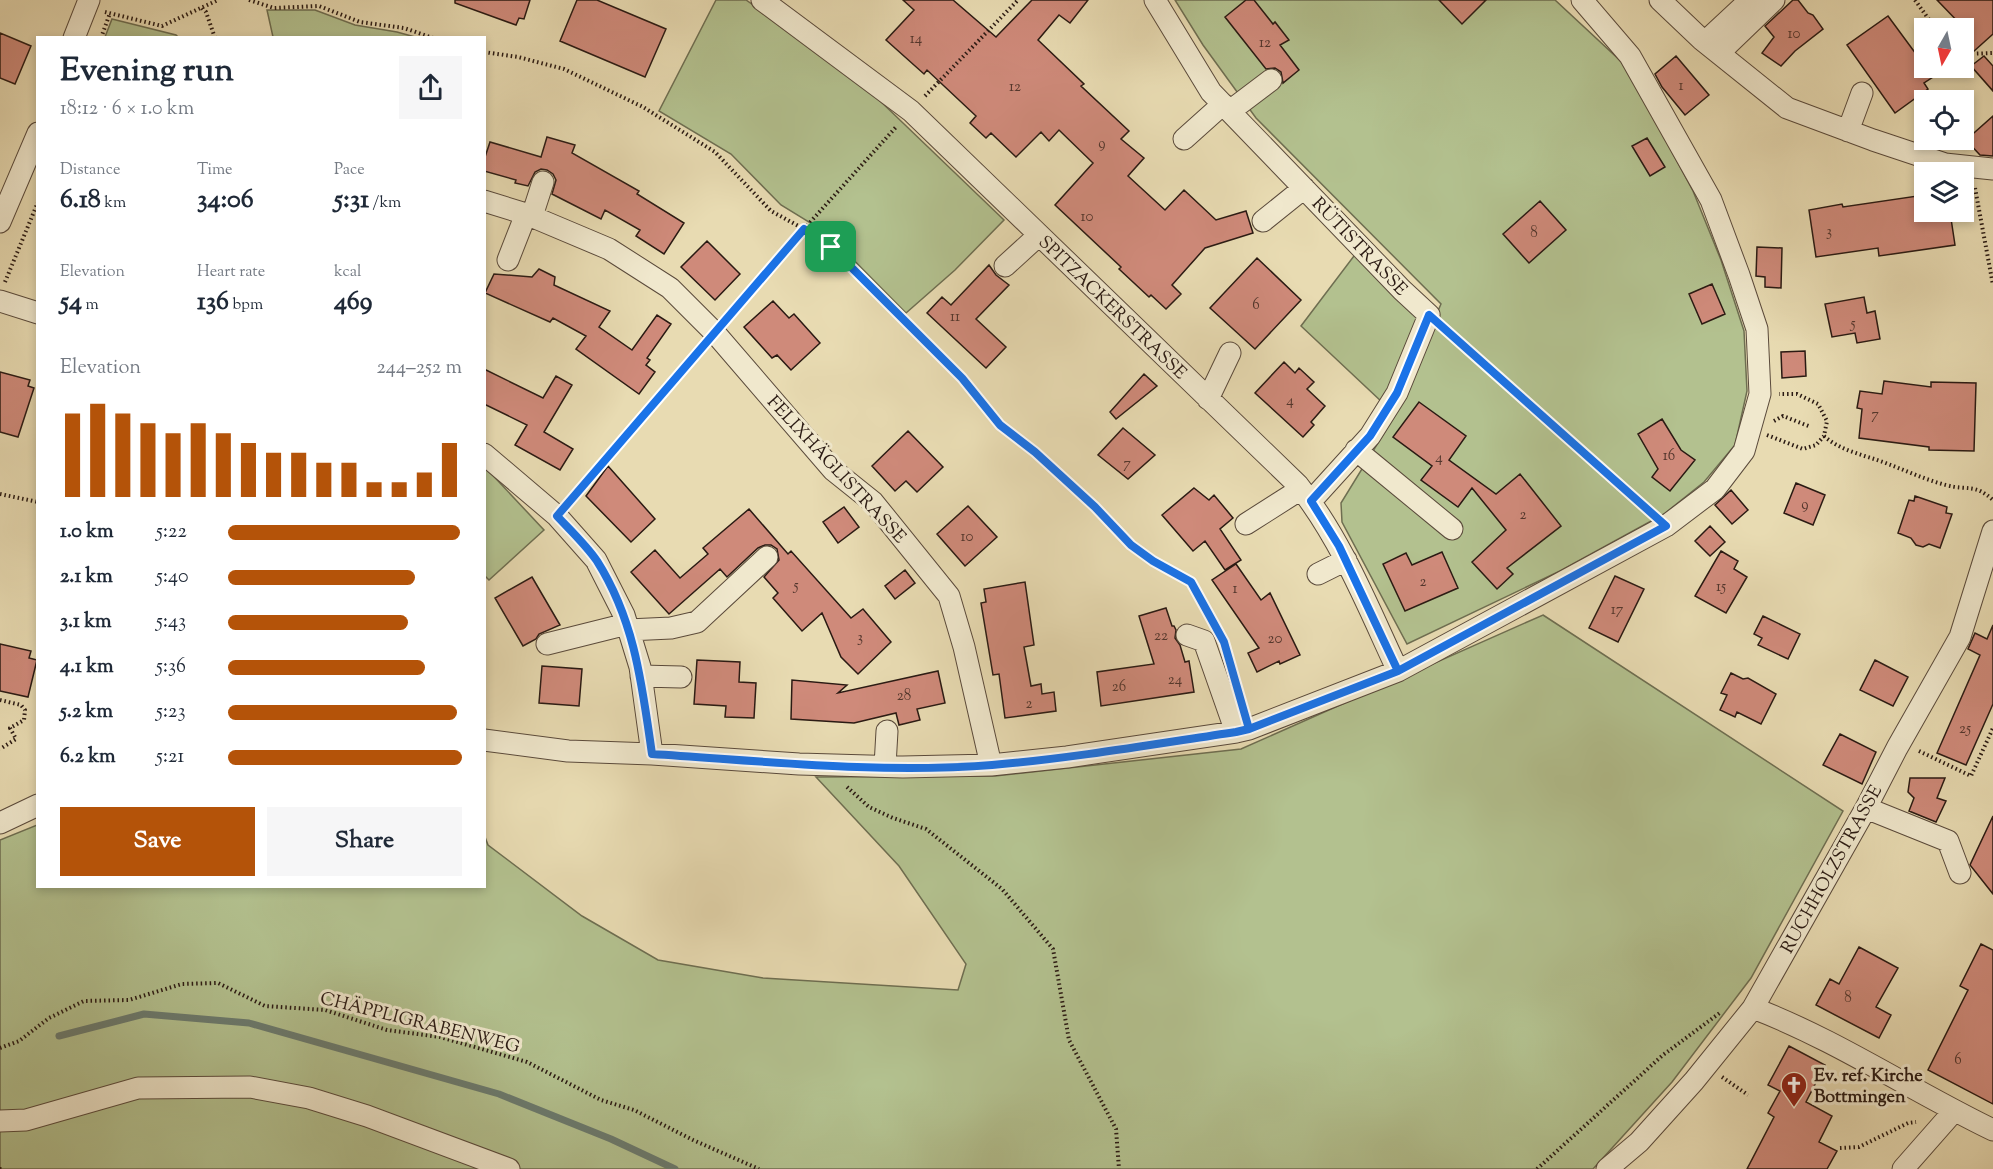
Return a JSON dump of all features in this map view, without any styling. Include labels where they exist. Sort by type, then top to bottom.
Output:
[{"type":"street","name":"SPITZACKERSTRASSE","points":[[762,0],[911,111],[1306,495],[1346,560],[1398,671]]},
{"type":"street","name":"RÜTISTRASSE","points":[[1155,0],[1211,92],[1429,315]]},
{"type":"street","points":[[486,740],[568,750],[846,765],[991,765],[1067,757],[1236,732],[1398,671],[1666,526],[1714,489],[1744,451],[1760,394],[1757,329],[1711,200],[1630,56],[1582,0]]},
{"type":"street","points":[[1660,0],[1712,48],[1787,108],[1939,162]]},
{"type":"street","points":[[1712,48],[1750,0]]},
{"type":"street","points":[[1712,48],[1774,0]]},
{"type":"street","points":[[75,36],[87,3]]},
{"type":"street","points":[[1184,139],[1271,80]]},
{"type":"street","points":[[1848,130],[1862,93]]},
{"type":"street","points":[[0,222],[36,138]]},
{"type":"street","points":[[1974,167],[1993,169]]},
{"type":"street","points":[[508,260],[543,182]]},
{"type":"street","points":[[1263,221],[1304,188]]},
{"type":"street","name":"FELIXHÄGLISTRASSE","points":[[486,202],[529,215],[609,249],[670,288],[715,333],[833,470],[873,502],[949,596],[964,647],[991,765]]},
{"type":"street","points":[[1005,266],[1039,236]]},
{"type":"street","points":[[2,292],[36,312]]},
{"type":"street","points":[[1245,524],[1306,495],[1370,436],[1397,393],[1429,315]]},
{"type":"street","points":[[1208,399],[1230,352]]},
{"type":"street","points":[[1356,450],[1452,529]]},
{"type":"street","points":[[486,456],[557,516],[596,560],[628,627],[641,676],[652,754]]},
{"type":"street","name":"RUCHHOLZSTRASSE","points":[[1607,1169],[1639,1142],[1694,1081],[1753,1008],[1960,637],[1985,584],[1993,531]]},
{"type":"street","points":[[547,645],[628,627],[671,628],[697,622],[767,557]]},
{"type":"street","points":[[1318,574],[1346,560]]},
{"type":"street","points":[[1187,635],[1204,641],[1236,732]]},
{"type":"street","points":[[641,676],[681,677]]},
{"type":"street","points":[[885,766],[887,731]]},
{"type":"street","points":[[0,823],[36,806]]},
{"type":"street","points":[[1866,808],[1948,841],[1960,873]]},
{"type":"street","points":[[1753,1008],[1790,1022],[1950,1115],[1993,1130]]},
{"type":"street","points":[[0,1120],[26,1120],[138,1088],[250,1087],[309,1098],[368,1116],[509,1169]]},
{"type":"street","points":[[1903,1169],[1950,1115]]},
{"type":"street","points":[[1636,1169],[1639,1142]]},
{"type":"path","points":[[87,3],[110,13],[162,26],[218,0]]},
{"type":"path","points":[[249,0],[274,8],[319,6],[360,22],[404,28],[427,36]]},
{"type":"path","points":[[1915,0],[1928,18]]},
{"type":"path","points":[[102,36],[110,13],[109,7]]},
{"type":"path","points":[[202,8],[206,12],[214,36]]},
{"type":"path","points":[[486,52],[518,57],[564,69],[643,107],[714,152],[771,211],[831,247],[962,378],[1000,425],[1035,452],[1095,507],[1131,545],[1153,561],[1191,582],[1219,632]]},
{"type":"path","points":[[1974,54],[1993,53]]},
{"type":"path","points":[[1974,183],[1993,285]]},
{"type":"path","points":[[2,292],[36,207]]},
{"type":"path","points":[[30,221],[36,223]]},
{"type":"path","points":[[557,516],[804,229]]},
{"type":"path","points":[[1429,315],[1666,526]]},
{"type":"path","points":[[1751,428],[1803,449],[1816,445],[1824,436],[1827,421],[1818,404],[1797,394],[1760,394]]},
{"type":"path","points":[[1783,416],[1811,427]]},
{"type":"path","points":[[1824,436],[1835,446],[1920,478],[1949,486],[1981,489],[1993,500]]},
{"type":"path","points":[[0,494],[36,502]]},
{"type":"path","points":[[0,700],[21,705],[25,710],[24,720],[9,728],[16,739],[0,749]]},
{"type":"path","points":[[1900,743],[1971,776],[1993,728]]},
{"type":"path","points":[[846,765],[847,788],[868,807],[926,829],[1002,889],[1053,949],[1069,1040],[1116,1129],[1119,1169]]},
{"type":"path","name":"CHÄPPLIGRABENWEG","points":[[0,1048],[20,1041],[49,1018],[84,1001],[129,1000],[182,984],[218,983],[265,1006],[325,1010],[387,1030],[440,1037],[527,1062],[602,1100],[634,1110],[693,1140],[759,1169]]},
{"type":"path","points":[[1537,1169],[1663,1054],[1733,1004],[1753,1008]]},
{"type":"path","points":[[1705,1065],[1748,1095]]},
{"type":"path","points":[[1840,1148],[1859,1147],[1908,1123],[1950,1115]]},
{"type":"green space","points":[[716,0],[746,0],[852,74],[1004,220],[955,270],[906,313],[827,233],[781,205],[731,154],[659,111]]},
{"type":"green space","points":[[1175,0],[1555,0],[1626,66],[1693,191],[1721,260],[1744,331],[1747,391],[1735,445],[1704,482],[1664,514],[1560,571],[1407,644],[1342,522],[1341,503],[1386,430],[1441,304],[1256,118],[1203,45]]},
{"type":"green space","points":[[267,10],[315,10],[355,25],[411,36],[273,36]]},
{"type":"green space","points":[[112,19],[177,36],[105,36]]},
{"type":"green space","points":[[1357,252],[1421,317],[1383,403],[1301,326]]},
{"type":"green space","points":[[486,468],[544,530],[489,580],[486,577]]},
{"type":"green space","points":[[1543,615],[1843,811],[1751,978],[1672,1082],[1593,1169],[0,1169],[0,840],[36,825],[36,888],[486,888],[486,840],[488,845],[582,916],[658,960],[763,978],[958,990],[966,964],[899,866],[816,777],[995,776],[1241,749]]},
{"type":"building","points":[[455,0],[530,0],[524,19],[519,18],[516,25],[455,3]]},
{"type":"building","points":[[577,0],[597,0],[666,29],[645,77],[560,41]]},
{"type":"building","points":[[903,0],[953,0],[996,37],[1032,0],[1088,0],[1070,23],[1059,15],[1038,40],[1084,84],[1081,86],[1129,131],[1121,139],[1144,158],[1128,176],[1165,210],[1184,190],[1216,220],[1246,211],[1253,233],[1205,248],[1172,285],[1181,294],[1166,309],[1151,295],[1149,297],[1119,269],[1121,267],[1055,205],[1093,163],[1059,130],[1049,141],[1041,132],[1016,157],[991,133],[986,138],[970,123],[976,116],[927,70],[924,74],[886,40],[914,10]]},
{"type":"building","points":[[1246,0],[1254,0],[1289,40],[1280,45],[1299,70],[1283,83],[1281,72],[1275,68],[1266,69],[1225,17]]},
{"type":"building","points":[[1439,0],[1486,0],[1462,24]]},
{"type":"building","points":[[1793,0],[1798,0],[1823,29],[1795,51],[1781,66],[1762,53],[1774,37],[1765,26]]},
{"type":"building","points":[[1937,0],[1993,0],[1993,34],[1974,51],[1974,18],[1954,18]]},
{"type":"building","points":[[1888,16],[1914,51],[1914,78],[1932,78],[1924,83],[1928,89],[1914,90],[1914,99],[1895,113],[1847,45]]},
{"type":"building","points":[[0,33],[31,46],[15,84],[0,78]]},
{"type":"building","points":[[1676,56],[1709,95],[1685,115],[1662,87],[1655,74]]},
{"type":"building","points":[[1984,56],[1993,66],[1993,91],[1974,69],[1974,64]]},
{"type":"building","points":[[1993,116],[1993,156],[1980,155],[1974,149],[1974,133]]},
{"type":"building","points":[[547,137],[575,145],[572,153],[639,191],[637,194],[684,223],[664,254],[636,236],[640,230],[605,210],[601,219],[552,194],[556,180],[547,170],[541,169],[535,172],[528,186],[486,172],[486,154],[490,142],[541,157]]},
{"type":"building","points":[[1647,138],[1665,167],[1650,176],[1632,146]]},
{"type":"building","points":[[1914,196],[1914,222],[1952,222],[1955,245],[1879,256],[1878,248],[1816,257],[1809,210],[1842,204],[1843,207]]},
{"type":"building","points":[[1540,201],[1566,230],[1529,263],[1503,234]]},
{"type":"building","points":[[707,241],[740,274],[715,300],[681,267]]},
{"type":"building","points":[[1757,247],[1782,248],[1781,288],[1765,287],[1765,277],[1756,276]]},
{"type":"building","points":[[1257,258],[1301,300],[1255,349],[1210,308]]},
{"type":"building","points":[[989,265],[996,275],[1009,285],[976,319],[1006,347],[986,368],[927,313],[942,297],[951,305]]},
{"type":"building","points":[[539,269],[555,277],[554,285],[610,311],[599,327],[632,350],[657,315],[671,324],[647,358],[650,360],[646,365],[655,372],[639,394],[576,349],[586,336],[553,318],[550,322],[486,293],[494,274],[532,277]]},
{"type":"building","points":[[1712,284],[1725,314],[1702,324],[1689,294]]},
{"type":"building","points":[[1864,297],[1867,313],[1875,311],[1880,339],[1857,343],[1855,333],[1832,337],[1825,304]]},
{"type":"building","points":[[773,301],[789,318],[794,314],[820,343],[791,370],[777,355],[772,358],[744,327]]},
{"type":"building","points":[[1805,351],[1806,376],[1782,378],[1781,352]]},
{"type":"building","points":[[1284,362],[1295,373],[1299,368],[1314,382],[1307,389],[1325,406],[1311,422],[1314,425],[1303,437],[1255,393]]},
{"type":"building","points":[[486,370],[543,398],[556,376],[572,385],[544,432],[573,449],[560,470],[515,445],[527,425],[486,405]]},
{"type":"building","points":[[0,372],[30,380],[28,386],[34,388],[18,437],[0,432]]},
{"type":"building","points":[[1144,374],[1157,386],[1116,419],[1110,412]]},
{"type":"building","points":[[1884,381],[1931,387],[1931,382],[1976,383],[1974,451],[1929,450],[1929,447],[1859,438],[1862,409],[1857,408],[1860,391],[1882,394]]},
{"type":"building","points":[[1419,402],[1466,436],[1449,460],[1496,494],[1520,474],[1561,526],[1507,568],[1513,574],[1497,589],[1472,562],[1506,530],[1472,488],[1458,507],[1421,480],[1432,466],[1393,437]]},
{"type":"building","points":[[1662,419],[1681,450],[1695,460],[1670,491],[1652,477],[1658,469],[1638,434]]},
{"type":"building","points":[[1123,428],[1155,455],[1128,479],[1098,455]]},
{"type":"building","points":[[908,431],[943,467],[917,492],[906,481],[895,491],[872,466]]},
{"type":"building","points":[[608,466],[655,519],[631,542],[586,496]]},
{"type":"building","points":[[1796,483],[1825,495],[1813,525],[1784,513]]},
{"type":"building","points":[[1194,488],[1209,500],[1214,495],[1233,518],[1220,529],[1241,560],[1225,570],[1205,541],[1193,551],[1162,515]]},
{"type":"building","points":[[1731,490],[1748,510],[1732,524],[1715,505]]},
{"type":"building","points":[[1915,496],[1947,507],[1946,513],[1952,514],[1940,548],[1929,544],[1923,547],[1916,545],[1911,538],[1898,533],[1909,500],[1914,501]]},
{"type":"building","points":[[968,506],[997,537],[965,566],[937,534]]},
{"type":"building","points":[[844,507],[859,527],[838,543],[823,522]]},
{"type":"building","points":[[749,509],[788,554],[791,551],[851,618],[863,609],[891,642],[858,674],[841,657],[822,613],[802,631],[773,598],[778,593],[764,577],[779,560],[777,549],[771,545],[758,548],[727,577],[720,569],[669,614],[631,572],[655,550],[680,578],[708,554],[703,548]]},
{"type":"building","points":[[1710,526],[1725,542],[1710,556],[1695,541]]},
{"type":"building","points":[[1721,551],[1738,561],[1734,569],[1747,577],[1726,613],[1695,596]]},
{"type":"building","points":[[1442,552],[1458,588],[1405,611],[1383,564],[1406,553],[1412,565]]},
{"type":"building","points":[[1236,564],[1261,600],[1270,593],[1300,655],[1280,664],[1279,661],[1257,672],[1248,653],[1259,648],[1212,580]]},
{"type":"building","points":[[905,570],[915,583],[895,599],[885,586]]},
{"type":"building","points":[[1615,576],[1644,589],[1618,642],[1589,628]]},
{"type":"building","points":[[532,577],[560,625],[539,634],[536,639],[523,646],[495,598]]},
{"type":"building","points":[[1025,582],[1034,645],[1024,647],[1031,686],[1041,684],[1042,694],[1054,692],[1056,711],[1005,718],[999,674],[993,675],[981,603],[986,602],[984,589]]},
{"type":"building","points":[[1166,608],[1172,626],[1176,630],[1175,638],[1180,645],[1185,662],[1189,661],[1194,692],[1101,706],[1097,672],[1154,664],[1139,616]]},
{"type":"building","points":[[1763,616],[1800,634],[1788,659],[1758,645],[1762,638],[1754,634]]},
{"type":"building","points":[[1993,625],[1993,704],[1966,765],[1937,753],[1980,655],[1968,649],[1975,633],[1987,639]]},
{"type":"building","points":[[0,644],[31,651],[29,658],[36,660],[36,664],[28,697],[0,691]]},
{"type":"building","points":[[697,660],[740,662],[739,682],[756,683],[754,718],[725,717],[726,706],[694,704]]},
{"type":"building","points":[[1875,660],[1908,677],[1893,706],[1860,690]]},
{"type":"building","points":[[542,666],[582,669],[579,706],[539,703]]},
{"type":"building","points":[[938,671],[945,703],[917,709],[920,720],[899,725],[896,713],[854,723],[791,719],[792,680],[847,685],[838,693]]},
{"type":"building","points":[[1731,673],[1743,679],[1748,678],[1776,694],[1761,724],[1737,712],[1735,717],[1720,710],[1727,695],[1721,693]]},
{"type":"building","points":[[1840,734],[1876,752],[1862,784],[1823,765]]},
{"type":"building","points":[[1910,778],[1945,778],[1937,798],[1946,801],[1936,822],[1909,811],[1914,798],[1908,792]]},
{"type":"building","points":[[1993,816],[1993,894],[1970,865]]},
{"type":"building","points":[[1981,944],[1993,950],[1993,1104],[1928,1070],[1968,990],[1960,986]]},
{"type":"building","points":[[1859,947],[1898,968],[1876,1007],[1891,1015],[1879,1038],[1816,1005],[1830,979],[1839,984]]},
{"type":"building","name":"Ev. ref. Kirche Bottmingen","points":[[1789,1046],[1825,1065],[1806,1102],[1832,1116],[1819,1142],[1837,1151],[1827,1169],[1747,1169],[1774,1117],[1768,1113],[1780,1091],[1768,1085]]},
{"type":"waterway","points":[[59,1036],[144,1014],[249,1023],[499,1094],[611,1139],[675,1169]]},
{"type":"place","name":"Ev. ref. Kirche Bottmingen","points":[[1794,1108]]},
{"type":"route","points":[[831,247],[804,229],[557,516],[596,560],[624,615],[640,667],[652,754],[799,764],[903,767],[991,765],[1067,757],[1236,732],[1249,729],[1398,671],[1666,526],[1429,315],[1397,393],[1370,436],[1311,501],[1339,546],[1398,671],[1317,702],[1249,729],[1224,642],[1191,582],[1153,561],[1131,545],[1095,507],[1035,452],[1000,425],[962,378],[831,247]]}]
